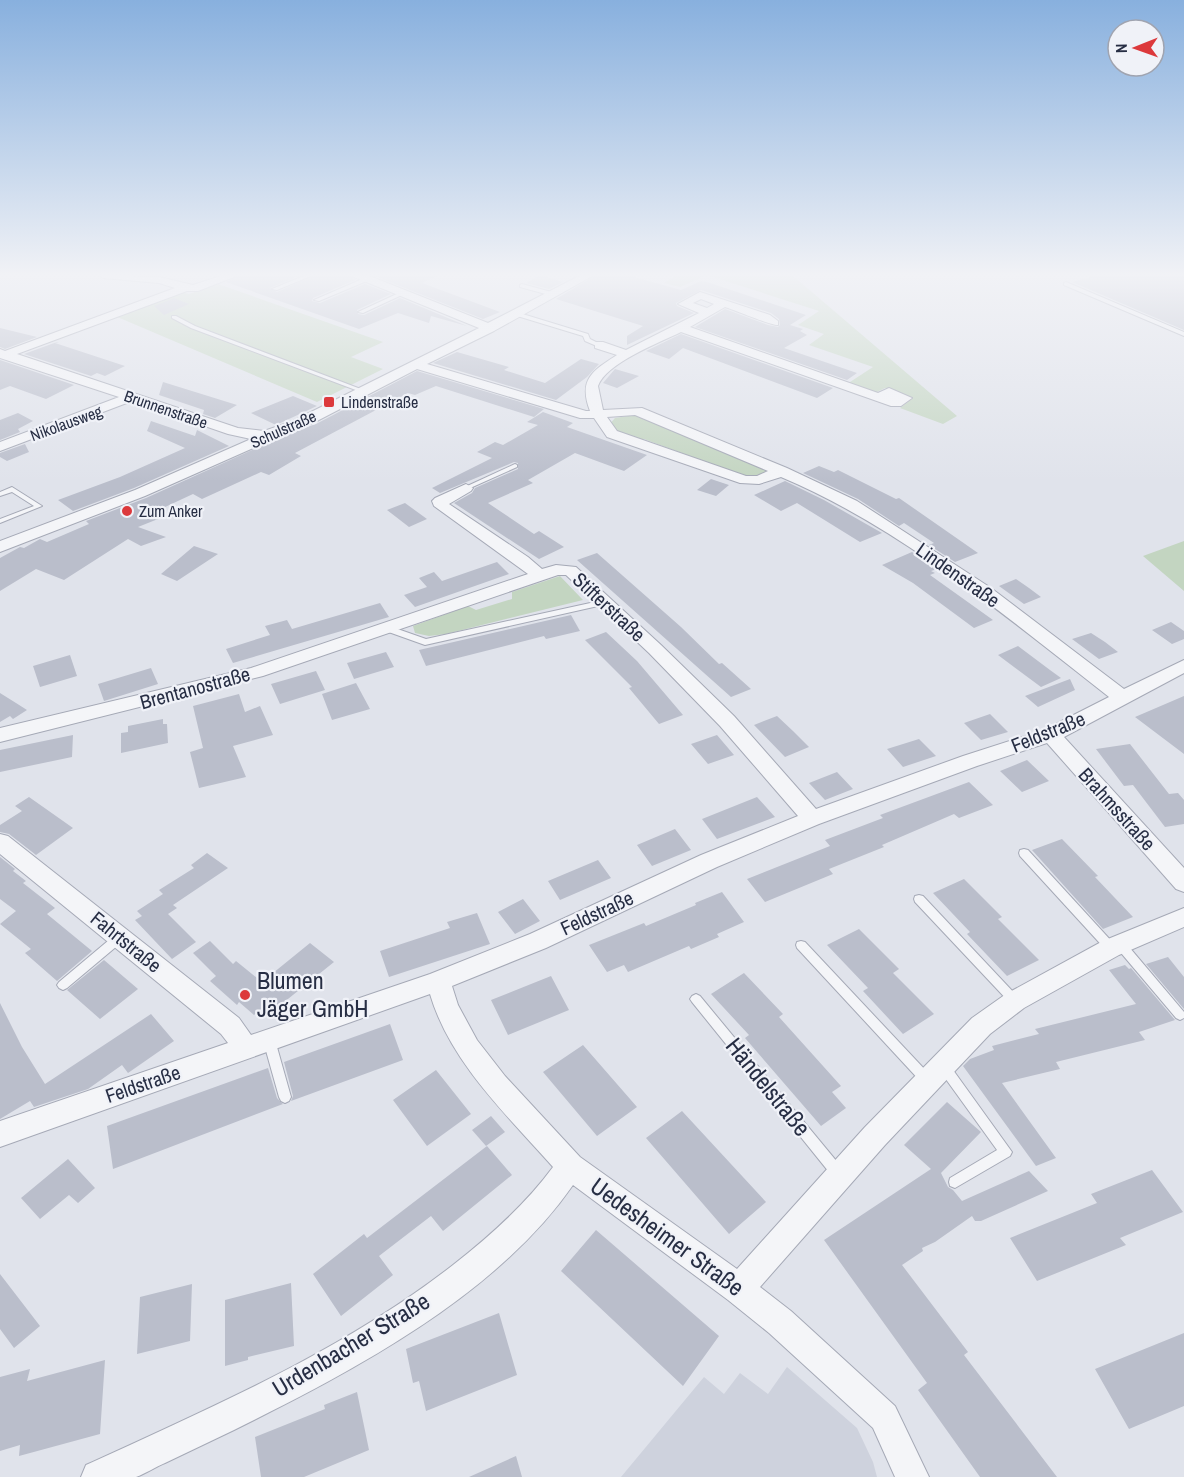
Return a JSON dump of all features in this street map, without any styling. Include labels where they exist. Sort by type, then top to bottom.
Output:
[{"type":"street","points":[[2,354],[30,344]]},
{"type":"street","name":"Schulstraße","points":[[0,547],[140,493],[262,439],[264,435],[281,431],[459,344]]},
{"type":"street","points":[[649,344],[628,355],[592,382],[590,390],[602,424],[612,434],[745,480],[759,480],[782,471]]},
{"type":"street","points":[[725,344],[879,398]]},
{"type":"street","points":[[599,345],[628,355]]},
{"type":"street","name":"Brunnenstraße","points":[[2,354],[244,435],[264,435]]},
{"type":"street","name":"Lindenstraße","points":[[417,365],[585,415],[637,411],[782,471],[852,504],[985,592],[1123,698]]},
{"type":"street","name":"Nikolausweg","points":[[0,447],[54,425],[87,417],[131,397]]},
{"type":"street","points":[[466,488],[440,501],[442,506],[522,560],[540,576]]},
{"type":"street","name":"Stifterstraße","points":[[540,576],[555,570],[570,570],[656,650],[727,721],[813,819]]},
{"type":"street","name":"Brentanostraße","points":[[0,735],[205,686],[540,576]]},
{"type":"street","name":"Feldstraße","points":[[0,1134],[438,981],[538,941],[710,861],[813,819],[970,760],[1051,735],[1184,666]]},
{"type":"street","name":"Brahmsstraße","points":[[1051,735],[1184,883]]},
{"type":"street","name":"Fahrtstraße","points":[[0,842],[230,1026],[246,1048]]},
{"type":"street","points":[[739,1289],[840,1175],[981,1026],[1015,1001],[1116,946],[1184,917]]},
{"type":"street","name":"Uedesheimer Straße","points":[[438,981],[446,1007],[468,1048],[496,1084],[570,1166],[739,1289],[780,1322],[884,1417],[912,1477]]},
{"type":"street","name":"Urdenbacher Straße","points":[[98,1477],[211,1425],[311,1374],[407,1316],[487,1258],[538,1209],[570,1166]]},
{"type":"lane","points":[[237,344],[363,392]]},
{"type":"lane","points":[[466,488],[515,466]]},
{"type":"lane","points":[[0,494],[12,489],[39,506],[0,521]]},
{"type":"lane","points":[[386,628],[425,642],[604,602]]},
{"type":"lane","points":[[1024,853],[1180,1015]]},
{"type":"lane","points":[[919,899],[1015,1001]]},
{"type":"lane","points":[[63,985],[121,937]]},
{"type":"lane","points":[[801,945],[935,1073],[1006,1152],[955,1182]]},
{"type":"lane","name":"Händelstraße","points":[[696,999],[840,1175]]},
{"type":"lane","points":[[270,1040],[285,1097]]},
{"type":"shaded area","points":[[787,1367],[857,1428],[873,1462],[877,1477],[621,1477],[704,1377],[724,1394],[740,1373],[768,1394]]},
{"type":"green space","points":[[181,344],[379,344],[351,357],[383,369],[317,402]]},
{"type":"green space","points":[[873,344],[957,416],[943,424],[900,408],[913,398],[885,388],[873,394],[847,384],[873,367],[809,345]]},
{"type":"green space","points":[[634,415],[765,470],[766,473],[746,477],[644,439],[625,436],[609,425],[615,418]]},
{"type":"green space","points":[[1184,541],[1184,591],[1143,556]]},
{"type":"green space","points":[[560,576],[583,600],[446,634],[429,636],[415,633],[413,626],[468,606],[476,610],[512,599],[512,592]]},
{"type":"building","points":[[0,344],[19,344],[5,349],[0,347]]},
{"type":"building","points":[[58,344],[125,366],[105,376],[97,373],[91,376],[24,354]]},
{"type":"building","points":[[661,344],[709,344],[833,388],[817,398],[683,348],[669,359],[646,351]]},
{"type":"building","points":[[744,344],[791,344],[784,348],[857,373],[847,380]]},
{"type":"building","points":[[457,352],[509,367],[504,370],[545,383],[581,359],[599,364],[587,377],[556,400],[433,363]]},
{"type":"building","points":[[0,360],[74,385],[46,399],[10,386],[0,390]]},
{"type":"building","points":[[615,369],[639,376],[617,388],[603,383]]},
{"type":"building","points":[[417,371],[544,409],[534,417],[436,386],[415,395],[408,393],[295,453],[301,456],[269,475],[261,472],[202,499],[193,494],[150,514],[158,519],[138,527],[166,537],[141,546],[128,539],[64,580],[36,569],[0,591],[0,558],[20,547],[24,548],[40,539],[47,542],[89,524],[86,521],[146,498],[292,432],[316,424]]},
{"type":"building","points":[[163,382],[237,405],[215,418],[203,414],[204,410],[159,395]]},
{"type":"building","points":[[293,396],[317,406],[276,425],[251,413]]},
{"type":"building","points":[[543,412],[573,423],[567,427],[647,455],[624,471],[575,453],[528,480],[533,483],[488,503],[534,534],[539,531],[564,547],[539,559],[454,503],[472,493],[475,488],[518,469],[518,463],[514,462],[440,493],[432,488],[492,458],[477,452],[495,442],[503,445],[538,425],[527,422]]},
{"type":"building","points":[[18,413],[33,421],[18,429],[20,432],[0,440],[0,420]]},
{"type":"building","points":[[151,421],[195,436],[197,430],[229,446],[134,488],[73,511],[58,500],[120,477],[185,448],[147,431]]},
{"type":"building","points":[[25,444],[29,452],[7,461],[0,457],[0,453]]},
{"type":"building","points":[[819,466],[834,472],[838,470],[896,499],[899,498],[978,553],[955,562],[929,545],[934,543],[904,523],[899,526],[858,499],[803,473]]},
{"type":"building","points":[[711,479],[729,485],[716,496],[697,490]]},
{"type":"building","points":[[785,481],[882,533],[860,542],[797,503],[781,511],[754,495]]},
{"type":"building","points":[[405,503],[427,519],[409,527],[387,510]]},
{"type":"building","points":[[194,546],[218,554],[177,581],[161,574]]},
{"type":"building","points":[[912,552],[937,569],[931,571],[935,573],[930,575],[993,620],[974,628],[913,583],[882,565]]},
{"type":"building","points":[[597,553],[719,664],[722,663],[751,689],[731,697],[577,560]]},
{"type":"building","points":[[497,562],[509,574],[415,607],[404,595],[427,587],[419,578],[434,572],[442,581]]},
{"type":"building","points":[[1016,579],[1041,597],[1024,604],[999,586]]},
{"type":"building","points":[[380,603],[389,617],[233,663],[226,649],[270,635],[265,626],[287,620],[292,629]]},
{"type":"building","points":[[571,615],[580,631],[546,639],[544,636],[426,666],[419,650]]},
{"type":"building","points":[[1171,622],[1184,631],[1184,639],[1172,644],[1152,630]]},
{"type":"building","points":[[606,632],[637,661],[683,715],[659,724],[629,688],[632,687],[585,640]]},
{"type":"building","points":[[1091,633],[1118,652],[1099,659],[1072,639]]},
{"type":"building","points":[[1018,646],[1061,678],[1041,687],[998,655]]},
{"type":"building","points":[[386,652],[394,667],[354,679],[347,663]]},
{"type":"building","points":[[70,655],[77,676],[40,687],[33,666]]},
{"type":"building","points":[[151,668],[158,684],[104,701],[98,684]]},
{"type":"building","points":[[316,671],[325,690],[280,704],[271,684]]},
{"type":"building","points":[[1070,679],[1075,690],[1038,707],[1025,696]]},
{"type":"building","points":[[356,683],[370,709],[332,720],[322,694]]},
{"type":"building","points":[[0,693],[27,710],[13,719],[10,716],[0,722]]},
{"type":"building","points":[[239,694],[245,712],[260,706],[273,735],[233,746],[246,777],[199,788],[190,752],[203,748],[193,706]]},
{"type":"building","points":[[1184,696],[1184,754],[1135,717]]},
{"type":"building","points":[[990,714],[1008,732],[981,740],[964,723]]},
{"type":"building","points":[[777,716],[809,747],[785,757],[754,725]]},
{"type":"building","points":[[163,719],[163,724],[167,724],[168,743],[121,753],[121,733],[128,732],[128,726]]},
{"type":"building","points":[[73,735],[72,757],[0,772],[0,750]]},
{"type":"building","points":[[717,735],[734,755],[708,764],[691,744]]},
{"type":"building","points":[[919,739],[936,756],[903,767],[887,749]]},
{"type":"building","points":[[1130,744],[1169,794],[1178,793],[1184,800],[1184,824],[1165,827],[1133,785],[1124,786],[1096,749]]},
{"type":"building","points":[[1027,760],[1049,781],[1022,792],[1000,771]]},
{"type":"building","points":[[837,772],[853,789],[825,800],[809,783]]},
{"type":"building","points":[[969,782],[993,805],[959,818],[954,814],[882,845],[884,847],[829,869],[833,874],[765,902],[747,879],[830,846],[825,840],[883,818],[880,815]]},
{"type":"building","points":[[29,797],[73,828],[36,855],[9,834],[0,832],[0,825],[22,811],[15,806]]},
{"type":"building","points":[[757,797],[775,817],[717,839],[702,819]]},
{"type":"building","points":[[675,829],[691,850],[652,866],[637,845]]},
{"type":"building","points":[[1062,839],[1133,917],[1103,929],[1032,850]]},
{"type":"building","points":[[207,853],[228,868],[173,905],[177,908],[168,914],[196,942],[172,959],[135,920],[142,916],[137,911],[163,894],[159,890],[194,868],[191,865]]},
{"type":"building","points":[[0,857],[26,881],[23,883],[55,908],[47,914],[92,951],[57,981],[25,953],[31,949],[0,924],[16,911],[0,899]]},
{"type":"building","points":[[598,860],[611,878],[560,900],[548,881]]},
{"type":"building","points":[[964,879],[1002,917],[998,919],[1039,960],[1007,976],[967,934],[970,932],[933,893]]},
{"type":"building","points":[[722,892],[744,922],[717,934],[719,937],[691,949],[689,946],[628,972],[624,965],[607,972],[589,945],[644,923],[646,926]]},
{"type":"building","points":[[523,899],[540,921],[515,934],[498,912]]},
{"type":"building","points":[[477,913],[490,944],[389,977],[380,951],[450,928],[447,922]]},
{"type":"building","points":[[859,929],[899,969],[893,973],[934,1014],[903,1034],[863,991],[868,988],[827,945]]},
{"type":"building","points":[[210,941],[233,964],[236,961],[262,982],[310,943],[334,962],[278,1007],[271,1001],[254,1015],[239,1002],[237,1005],[210,981],[216,976],[193,953]]},
{"type":"building","points":[[1168,957],[1184,977],[1184,1009],[1146,964]]},
{"type":"building","points":[[104,960],[138,989],[100,1019],[67,990]]},
{"type":"building","points":[[1125,965],[1131,968],[1175,1020],[1139,1032],[1145,1040],[1056,1062],[1060,1069],[1002,1083],[1056,1158],[1036,1166],[963,1066],[970,1059],[994,1050],[992,1046],[1039,1034],[1035,1029],[1136,1004],[1109,970]]},
{"type":"building","points":[[744,973],[783,1014],[779,1017],[841,1086],[832,1092],[846,1108],[821,1126],[745,1038],[749,1035],[711,994]]},
{"type":"building","points":[[551,976],[569,1010],[508,1035],[491,1000]]},
{"type":"building","points":[[0,1003],[22,1047],[45,1084],[151,1014],[174,1041],[128,1073],[122,1065],[88,1089],[34,1107],[30,1101],[0,1119]]},
{"type":"building","points":[[390,1024],[403,1060],[291,1101],[293,1096],[284,1062]]},
{"type":"building","points":[[583,1045],[637,1107],[597,1136],[543,1072]]},
{"type":"building","points":[[268,1068],[277,1098],[283,1104],[113,1169],[107,1126]]},
{"type":"building","points":[[436,1070],[471,1114],[427,1146],[393,1100]]},
{"type":"building","points":[[947,1102],[981,1132],[941,1173],[948,1187],[962,1201],[1029,1171],[1048,1191],[981,1221],[975,1221],[972,1216],[935,1242],[922,1248],[923,1251],[902,1265],[968,1352],[964,1355],[1057,1477],[980,1477],[918,1390],[927,1383],[824,1240],[931,1169],[904,1145]]},
{"type":"building","points":[[682,1111],[766,1202],[729,1234],[646,1138]]},
{"type":"building","points":[[491,1116],[505,1132],[486,1146],[472,1130]]},
{"type":"building","points":[[487,1146],[512,1175],[443,1231],[431,1216],[379,1256],[393,1275],[341,1316],[313,1274],[364,1234],[367,1238]]},
{"type":"building","points":[[68,1159],[95,1188],[78,1203],[69,1195],[40,1219],[21,1198]]},
{"type":"building","points":[[1152,1170],[1183,1212],[1120,1238],[1126,1245],[1037,1281],[1010,1238],[1097,1203],[1091,1194]]},
{"type":"building","points":[[596,1230],[719,1336],[683,1386],[561,1271]]},
{"type":"building","points":[[0,1274],[40,1326],[14,1348],[0,1329]]},
{"type":"building","points":[[291,1283],[294,1346],[248,1357],[248,1360],[225,1366],[225,1300]]},
{"type":"building","points":[[192,1284],[190,1341],[137,1354],[140,1297]]},
{"type":"building","points":[[499,1313],[517,1375],[426,1411],[419,1381],[413,1383],[406,1349]]},
{"type":"building","points":[[1184,1333],[1184,1406],[1129,1429],[1095,1369]]},
{"type":"building","points":[[105,1360],[100,1434],[19,1456],[20,1445],[0,1451],[0,1377],[30,1369],[27,1381]]},
{"type":"building","points":[[357,1392],[369,1450],[304,1477],[261,1477],[255,1437],[325,1409],[324,1405]]},
{"type":"building","points":[[516,1456],[522,1477],[469,1477]]},
{"type":"place","name":"Lindenstraße","points":[[329,402]]},
{"type":"place","name":"Zum Anker","points":[[127,511]]},
{"type":"place","name":"Blumen Jäger GmbH","points":[[245,995]]}]
